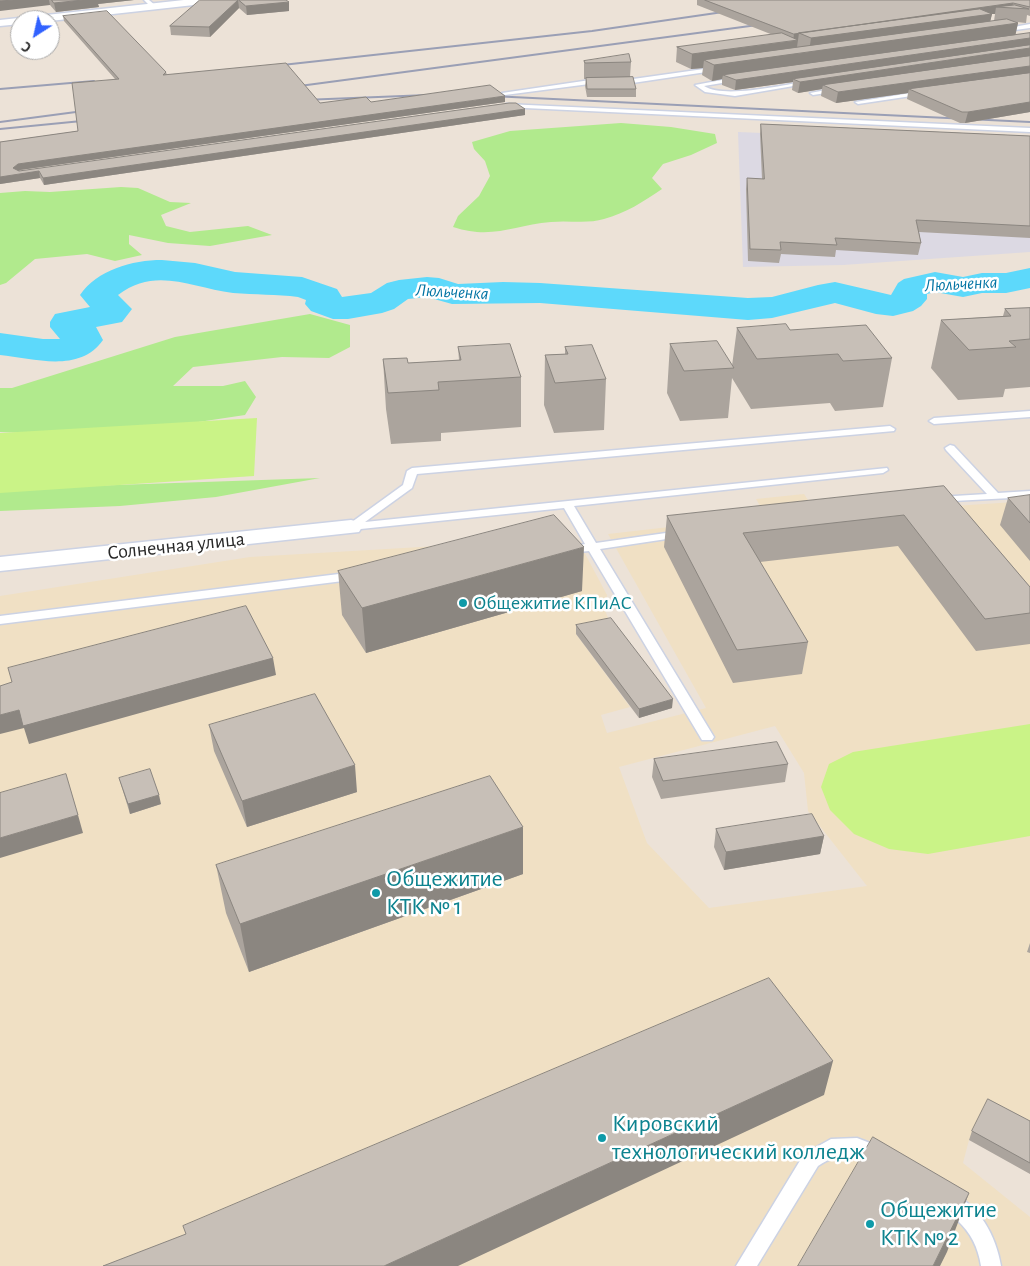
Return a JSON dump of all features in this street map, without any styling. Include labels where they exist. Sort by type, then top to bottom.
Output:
[{"type":"street","points":[[60,15],[150,3],[212,0]]},
{"type":"street","name":"Солнечная улица","points":[[0,564],[351,527]]},
{"type":"lane","points":[[991,32],[1030,26]]},
{"type":"lane","points":[[505,92],[597,81],[619,83],[728,67]]},
{"type":"lane","points":[[747,78],[698,84],[708,91],[735,94],[814,82]]},
{"type":"lane","points":[[813,93],[843,89]]},
{"type":"lane","points":[[858,102],[934,92]]},
{"type":"lane","points":[[500,107],[510,105],[1030,130]]},
{"type":"lane","points":[[934,421],[1030,414]]},
{"type":"lane","points":[[351,527],[408,486],[412,471],[890,429]]},
{"type":"lane","points":[[950,448],[995,496]]},
{"type":"lane","points":[[351,527],[883,470]]},
{"type":"lane","points":[[927,500],[1030,494]]},
{"type":"lane","points":[[954,499],[963,512]]},
{"type":"lane","points":[[567,504],[707,737]]},
{"type":"lane","points":[[553,552],[691,533]]},
{"type":"lane","points":[[0,620],[365,575]]},
{"type":"lane","points":[[746,1266],[811,1160],[831,1148],[857,1147],[882,1156],[898,1167]]},
{"type":"lane","points":[[939,1194],[970,1217],[981,1231],[989,1253],[991,1266]]},
{"type":"shaded area","points":[[738,132],[1030,144],[1030,252],[843,265],[743,267]]},
{"type":"shaded area","points":[[804,494],[818,515],[1030,501],[1030,1131],[985,1108],[969,1140],[963,1163],[1030,1217],[1030,1266],[0,1266],[0,596],[250,557],[574,538],[582,548],[607,595],[605,610],[611,626],[576,634],[630,707],[601,715],[607,733],[706,708],[608,534],[766,516],[756,499]],"holes":[[[775,726],[804,773],[808,811],[867,886],[709,908],[647,843],[619,767]]]},
{"type":"green space","points":[[621,123],[671,127],[715,134],[717,143],[691,155],[663,164],[652,178],[662,189],[634,207],[612,217],[591,221],[538,224],[492,232],[467,231],[453,227],[458,216],[479,196],[490,176],[485,161],[474,149],[472,142],[510,131]]},
{"type":"green space","points":[[121,187],[138,188],[170,202],[191,203],[161,215],[166,226],[190,232],[248,226],[272,235],[210,246],[168,243],[129,235],[129,244],[142,255],[115,261],[87,254],[35,259],[6,283],[0,285],[0,193]]},
{"type":"green space","points":[[310,314],[350,325],[350,347],[329,358],[282,357],[193,367],[173,386],[223,386],[245,381],[256,397],[245,415],[165,427],[28,433],[0,432],[0,388],[12,388],[175,337]]},
{"type":"green space","points":[[257,418],[254,476],[0,493],[0,433]]},
{"type":"green space","points":[[320,478],[216,497],[120,506],[0,511],[0,489]]},
{"type":"green space","points":[[1030,724],[1030,836],[928,854],[889,849],[854,834],[830,810],[821,787],[829,764],[853,752]]},
{"type":"building","points":[[52,0],[83,0],[54,3]]},
{"type":"building","points":[[200,0],[238,0],[209,27],[170,26]]},
{"type":"building","points":[[239,0],[286,0],[289,2],[246,6]]},
{"type":"building","points":[[705,0],[1030,0],[1030,7],[1013,3],[794,34]]},
{"type":"building","points":[[1015,5],[1029,9],[996,7]]},
{"type":"building","points":[[980,9],[992,14],[811,38],[799,33]]},
{"type":"building","points":[[107,11],[166,72],[163,75],[286,63],[320,103],[366,97],[371,102],[490,85],[505,96],[18,164],[13,168],[19,171],[509,103],[516,103],[525,109],[43,178],[39,171],[0,177],[0,142],[78,131],[72,83],[119,79],[63,16]]},
{"type":"building","points":[[1007,19],[1018,23],[714,65],[704,60]]},
{"type":"building","points":[[782,33],[798,40],[692,54],[677,47]]},
{"type":"building","points":[[1030,33],[1030,38],[736,80],[723,75]]},
{"type":"building","points":[[1030,45],[1030,48],[800,82],[793,79]]},
{"type":"building","points":[[629,54],[631,62],[585,63],[584,61]]},
{"type":"building","points":[[1030,56],[1030,66],[838,92],[823,85]]},
{"type":"building","points":[[1030,73],[1030,102],[968,112],[962,112],[909,89]]},
{"type":"building","points":[[633,77],[636,89],[587,89],[586,78]]},
{"type":"building","points":[[761,124],[1030,136],[1030,226],[916,220],[921,243],[835,238],[837,245],[780,242],[781,250],[750,249],[747,178],[764,179]]},
{"type":"building","points":[[1030,308],[1030,339],[1009,341],[1016,347],[969,350],[941,320],[1011,316],[1005,309]]},
{"type":"building","points":[[786,324],[790,330],[866,325],[892,358],[843,361],[838,354],[757,359],[737,328]]},
{"type":"building","points":[[717,341],[734,368],[684,371],[670,344]]},
{"type":"building","points":[[510,344],[521,377],[438,382],[439,390],[388,393],[383,359],[407,358],[408,363],[461,360],[458,347]]},
{"type":"building","points":[[592,345],[606,379],[555,383],[545,355],[568,354],[565,347]]},
{"type":"building","points":[[944,486],[1030,587],[1030,613],[985,619],[904,515],[743,533],[808,642],[737,650],[667,516]]},
{"type":"building","points":[[1030,495],[1030,523],[1008,498]]},
{"type":"building","points":[[554,515],[584,547],[362,608],[338,571]]},
{"type":"building","points":[[246,606],[273,658],[23,726],[19,710],[0,715],[0,686],[12,682],[8,668]]},
{"type":"building","points":[[611,618],[673,699],[639,709],[576,625]]},
{"type":"building","points":[[315,694],[355,765],[242,801],[209,725]]},
{"type":"building","points":[[777,742],[788,764],[663,781],[654,759]]},
{"type":"building","points":[[150,769],[159,795],[128,804],[119,778]]},
{"type":"building","points":[[66,774],[78,815],[0,838],[0,793]]},
{"type":"building","points":[[490,776],[523,827],[240,924],[216,865]]},
{"type":"building","points":[[812,814],[824,836],[726,852],[716,829]]},
{"type":"building","name":"Кировский технологический колледж","points":[[769,978],[833,1061],[384,1266],[103,1266],[186,1234],[183,1226]]},
{"type":"building","points":[[988,1099],[1030,1121],[1030,1163],[972,1131]]},
{"type":"building","points":[[873,1137],[969,1193],[933,1266],[798,1266]]},
{"type":"waterway","name":"Люльченка","points":[[0,344],[54,351],[65,350],[75,346],[84,340],[83,335],[75,333],[68,327],[68,322],[109,314],[114,309],[97,295],[123,277],[155,270],[195,273],[235,283],[302,287],[325,296],[323,304],[333,308],[348,308],[382,302],[399,290],[427,287],[439,288],[452,294],[540,293],[748,309],[772,308],[826,293],[843,293],[876,304],[893,305],[901,304],[909,299],[910,290],[916,286],[935,282],[963,287],[982,283],[1006,283],[1030,278]]},
{"type":"railway","points":[[273,66],[592,31],[730,11]]},
{"type":"railway","points":[[292,87],[765,24]]},
{"type":"railway","points":[[0,89],[94,81]]},
{"type":"railway","points":[[303,100],[428,95]]},
{"type":"railway","points":[[491,96],[1030,122]]},
{"type":"railway","points":[[0,122],[91,110]]},
{"type":"railway","points":[[0,129],[92,120]]},
{"type":"place","name":"Общежитие КПиАС","points":[[463,603]]},
{"type":"place","name":"Общежитие КТК № 1","points":[[376,893]]},
{"type":"place","name":"Кировский технологический колледж","points":[[602,1138]]},
{"type":"place","name":"Общежитие КТК № 2","points":[[870,1224]]}]
